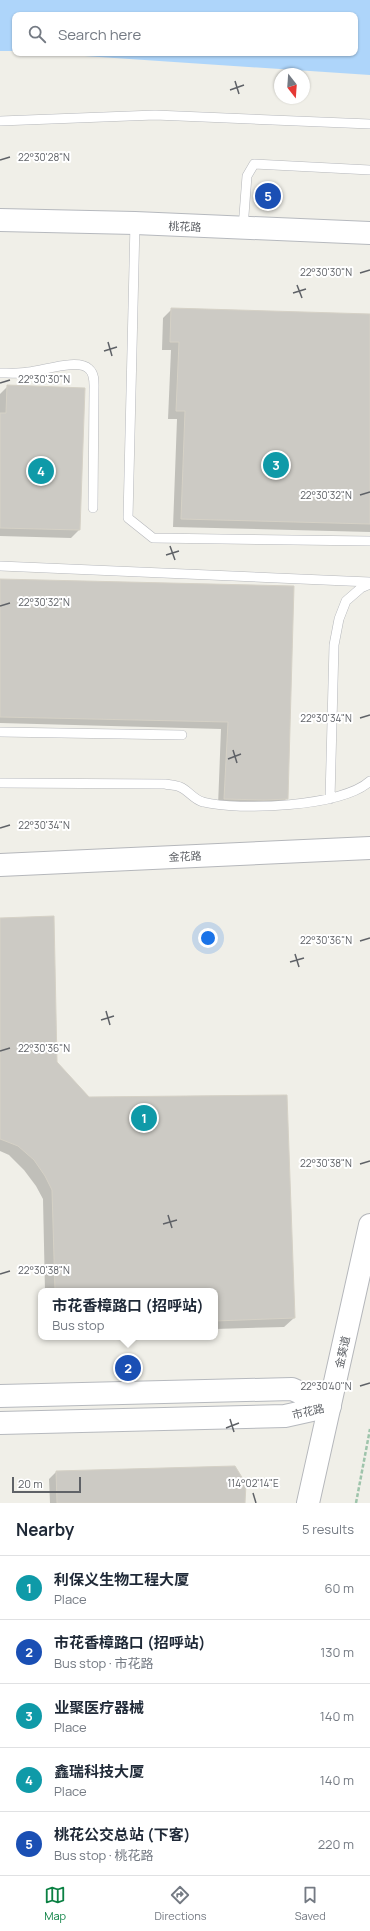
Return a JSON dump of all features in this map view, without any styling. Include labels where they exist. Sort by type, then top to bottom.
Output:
[{"type":"main road","name":"桃花路","points":[[0,220],[135,223],[370,233]]},
{"type":"main road","name":"金花路","points":[[0,864],[370,848]]},
{"type":"main road","name":"金葵道","points":[[308,1503],[370,1225]]},
{"type":"main road","name":"市花路","points":[[0,1396],[292,1389],[330,1406]]},
{"type":"main road","name":"市花路","points":[[0,1423],[285,1416],[330,1406]]},
{"type":"lane","points":[[0,121],[155,115],[370,124]]},
{"type":"lane","points":[[242,228],[247,176],[254,164],[370,170]]},
{"type":"lane","points":[[135,223],[128,518],[153,538],[370,542]]},
{"type":"lane","points":[[0,373],[26,373],[72,364],[84,365],[90,369],[94,376],[93,508]]},
{"type":"lane","points":[[0,566],[370,583]]},
{"type":"lane","points":[[330,799],[334,645],[339,619],[346,601],[361,588],[370,583]]},
{"type":"lane","points":[[0,732],[182,735]]},
{"type":"lane","points":[[0,783],[165,784],[180,786],[201,802],[220,805],[258,806],[330,799],[347,794],[370,781]]},
{"type":"path","points":[[356,1503],[370,1429]]},
{"type":"water","points":[[0,0],[370,0],[370,75],[310,71],[310,68],[274,69],[85,56],[358,56],[358,12],[12,12],[12,51],[0,51]]},
{"type":"building","points":[[171,308],[370,314],[370,524],[181,519],[185,411],[176,411],[179,342],[170,342]]},
{"type":"building","points":[[7,385],[85,388],[80,530],[0,528],[0,413],[6,413]]},
{"type":"building","points":[[0,579],[294,586],[288,799],[224,799],[228,722],[0,717]]},
{"type":"building","points":[[54,916],[57,1062],[89,1097],[287,1095],[295,1318],[218,1321],[218,1288],[55,1288],[52,1190],[45,1176],[34,1160],[18,1146],[0,1139],[0,918]]},
{"type":"building","points":[[235,1466],[246,1484],[245,1503],[57,1503],[56,1471]]},
{"type":"place","name":"桃花公交总站 (下客)","points":[[268,196]]},
{"type":"place","name":"业聚医疗器械","points":[[276,465]]},
{"type":"place","name":"鑫瑞科技大厦","points":[[41,471]]},
{"type":"place","name":"利保义生物工程大厦","points":[[144,1118]]},
{"type":"place","name":"市花香樟路口 (招呼站)","points":[[128,1368]]}]
